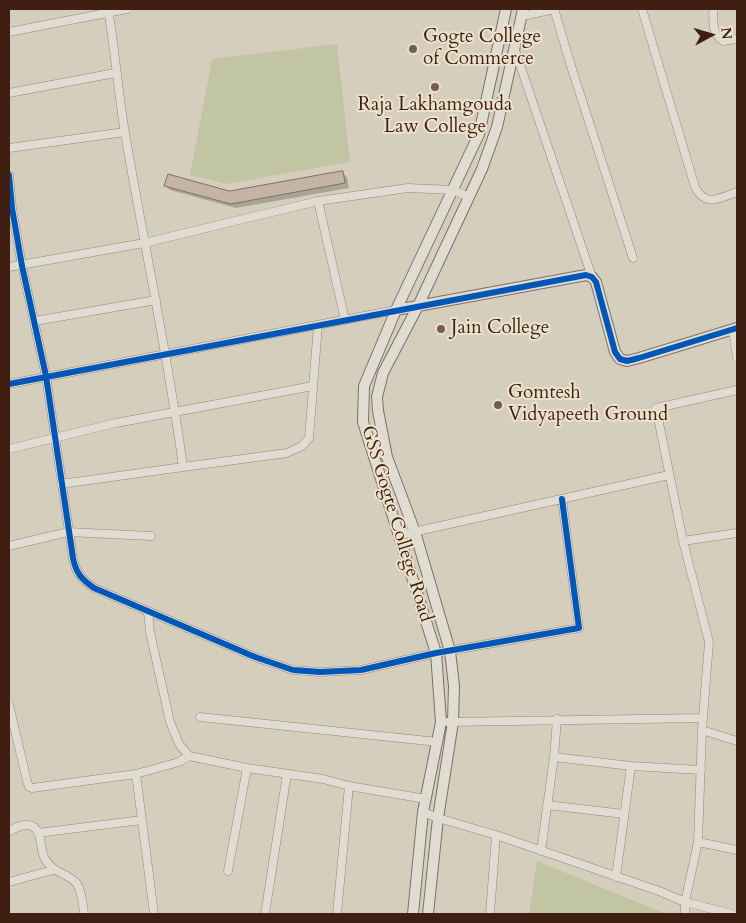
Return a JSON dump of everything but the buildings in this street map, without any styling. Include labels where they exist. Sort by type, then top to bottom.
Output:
[{"type":"main road","name":"GSS Gogte College Road","points":[[413,914],[423,812],[441,722],[436,653],[363,422],[364,386],[396,310],[479,134],[506,9]]},
{"type":"main road","points":[[428,914],[438,818],[453,722],[454,686],[450,651],[415,532],[387,456],[378,410],[378,387],[383,373],[418,306],[482,169],[497,127],[523,12]]},
{"type":"main road","points":[[396,310],[586,275],[592,277],[596,282],[615,352],[620,359],[639,358],[735,328]]},
{"type":"main road","points":[[368,439],[383,435]]},
{"type":"street","points":[[9,32],[108,11],[127,9]]},
{"type":"street","points":[[523,12],[554,9],[570,66],[633,258]]},
{"type":"street","points":[[642,9],[695,187],[700,196],[706,200],[737,192]]},
{"type":"street","points":[[713,9],[714,31],[717,37],[723,41],[737,39]]},
{"type":"street","points":[[108,11],[124,132],[166,354],[183,467]]},
{"type":"street","points":[[514,48],[592,277]]},
{"type":"street","points":[[9,93],[115,73]]},
{"type":"street","points":[[9,148],[124,132]]},
{"type":"street","points":[[9,175],[10,208],[46,376],[68,532],[76,570],[81,579],[94,588],[255,657],[293,670],[320,672],[361,670],[436,653],[580,628],[562,499]]},
{"type":"street","points":[[9,267],[144,243],[318,201],[408,188],[454,190],[469,197]]},
{"type":"street","points":[[318,201],[345,320]]},
{"type":"street","points":[[35,321],[156,300]]},
{"type":"street","points":[[9,384],[396,310]]},
{"type":"street","points":[[61,484],[287,453],[302,446],[309,438],[318,325]]},
{"type":"street","points":[[735,328],[737,358]]},
{"type":"street","points":[[9,449],[116,423],[313,386]]},
{"type":"street","points":[[685,914],[685,902],[698,842],[702,730],[709,642],[683,541],[656,408],[737,390]]},
{"type":"street","points":[[400,535],[669,475]]},
{"type":"street","points":[[9,546],[68,532],[151,536]]},
{"type":"street","points":[[683,541],[737,533]]},
{"type":"street","points":[[148,612],[150,632],[170,722],[179,744],[189,756],[426,799]]},
{"type":"street","points":[[9,706],[29,787],[38,789],[136,774],[179,762],[189,756]]},
{"type":"street","points":[[200,717],[438,742]]},
{"type":"street","points":[[441,722],[704,718]]},
{"type":"street","points":[[541,851],[554,757],[557,719]]},
{"type":"street","points":[[702,730],[737,741]]},
{"type":"street","points":[[554,757],[631,766],[701,770]]},
{"type":"street","points":[[616,878],[631,766]]},
{"type":"street","points":[[228,871],[247,768]]},
{"type":"street","points":[[136,774],[154,914]]},
{"type":"street","points":[[265,914],[287,774]]},
{"type":"street","points":[[337,914],[349,786]]},
{"type":"street","points":[[547,805],[624,814]]},
{"type":"street","points":[[423,812],[496,835],[616,878],[659,891],[685,902],[732,914]]},
{"type":"street","points":[[38,833],[142,820]]},
{"type":"street","points":[[9,831],[24,825],[30,825],[35,828],[43,855],[53,870],[76,882],[84,914]]},
{"type":"street","points":[[490,914],[496,835]]},
{"type":"street","points":[[698,842],[737,850]]},
{"type":"street","points":[[9,882],[53,870]]},
{"type":"green space","points":[[337,44],[350,162],[227,184],[190,175],[212,59]]},
{"type":"green space","points":[[537,861],[666,914],[529,914]]},
{"type":"cycle path","points":[[9,175],[12,208],[22,266],[46,376],[73,558],[80,575],[94,588],[255,657],[293,670],[320,672],[361,670],[436,653],[579,628],[562,499]]},
{"type":"cycle path","points":[[9,384],[586,275],[592,277],[596,282],[615,352],[620,359],[627,361],[639,358],[737,328]]},
{"type":"place","name":"Gogte College of Commerce","points":[[413,49]]},
{"type":"place","name":"Raja Lakhamgouda Law College","points":[[435,87]]},
{"type":"place","name":"Jain College","points":[[441,329]]},
{"type":"place","name":"Gomtesh Vidyapeeth Ground","points":[[498,405]]}]
